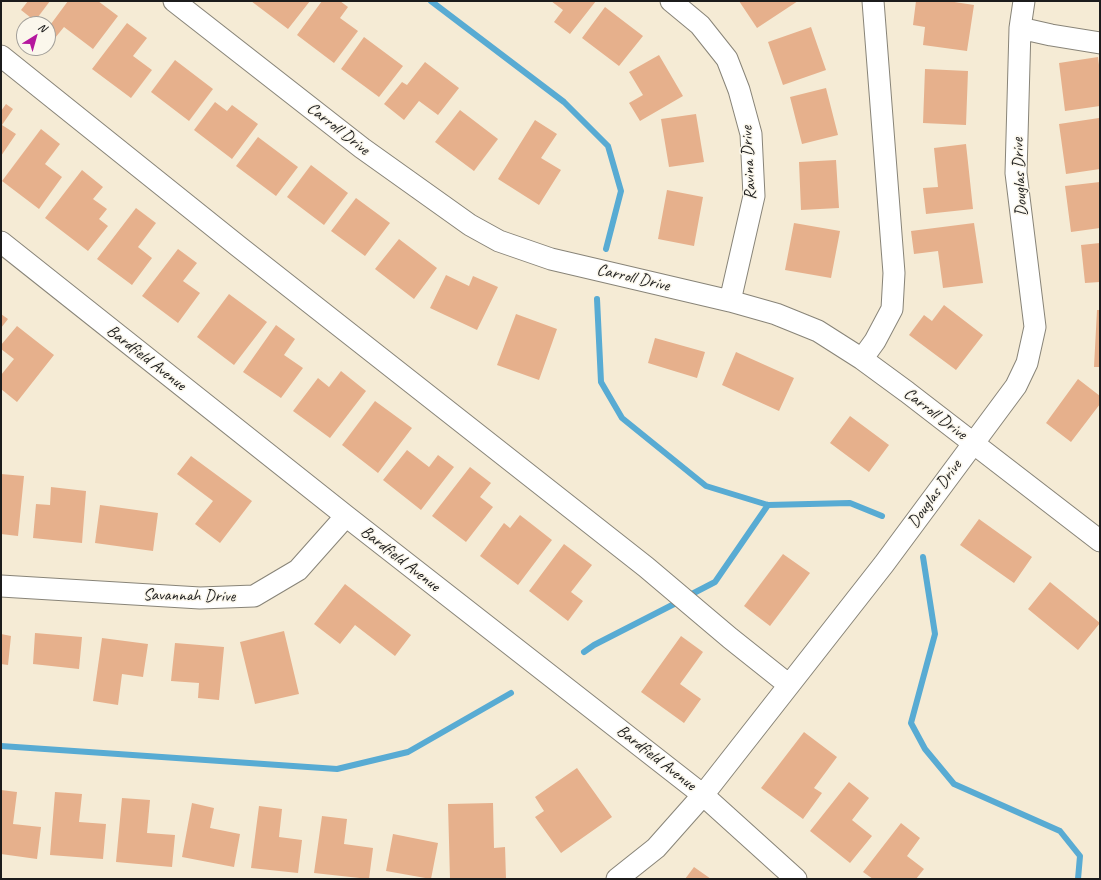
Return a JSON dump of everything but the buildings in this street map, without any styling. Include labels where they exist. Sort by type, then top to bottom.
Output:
[{"type":"street","name":"Carroll Drive","points":[[174,1],[362,148],[470,225],[498,241],[551,259],[730,301],[776,314],[818,331],[862,359],[1100,541]]},
{"type":"street","name":"Ravina Drive","points":[[671,1],[700,25],[726,59],[739,90],[751,134],[754,196],[730,301]]},
{"type":"street","points":[[862,359],[875,341],[892,310],[894,273],[873,1]]},
{"type":"street","name":"Douglas Drive","points":[[617,879],[656,848],[703,795],[884,564],[1016,386],[1027,363],[1035,327],[1016,173],[1020,28],[1024,1]]},
{"type":"street","points":[[1020,28],[1051,36],[1100,43]]},
{"type":"street","points":[[1,56],[238,246],[646,567],[789,685]]},
{"type":"street","name":"Bardfield Avenue","points":[[1,242],[346,516],[703,795],[796,879]]},
{"type":"street","name":"Savannah Drive","points":[[1,586],[200,598],[254,596],[298,570],[346,516]]},
{"type":"waterway","points":[[431,1],[564,102],[608,146],[621,191],[606,249]]},
{"type":"waterway","points":[[597,299],[601,382],[622,418],[706,486],[768,505],[850,503],[882,516]]},
{"type":"waterway","points":[[688,596],[715,582],[768,505]]},
{"type":"waterway","points":[[923,557],[935,634],[911,723],[925,749],[954,784],[1060,831],[1080,856],[1078,879]]},
{"type":"waterway","points":[[584,652],[594,645],[680,601]]},
{"type":"waterway","points":[[1,746],[337,769],[408,752],[511,693]]}]
